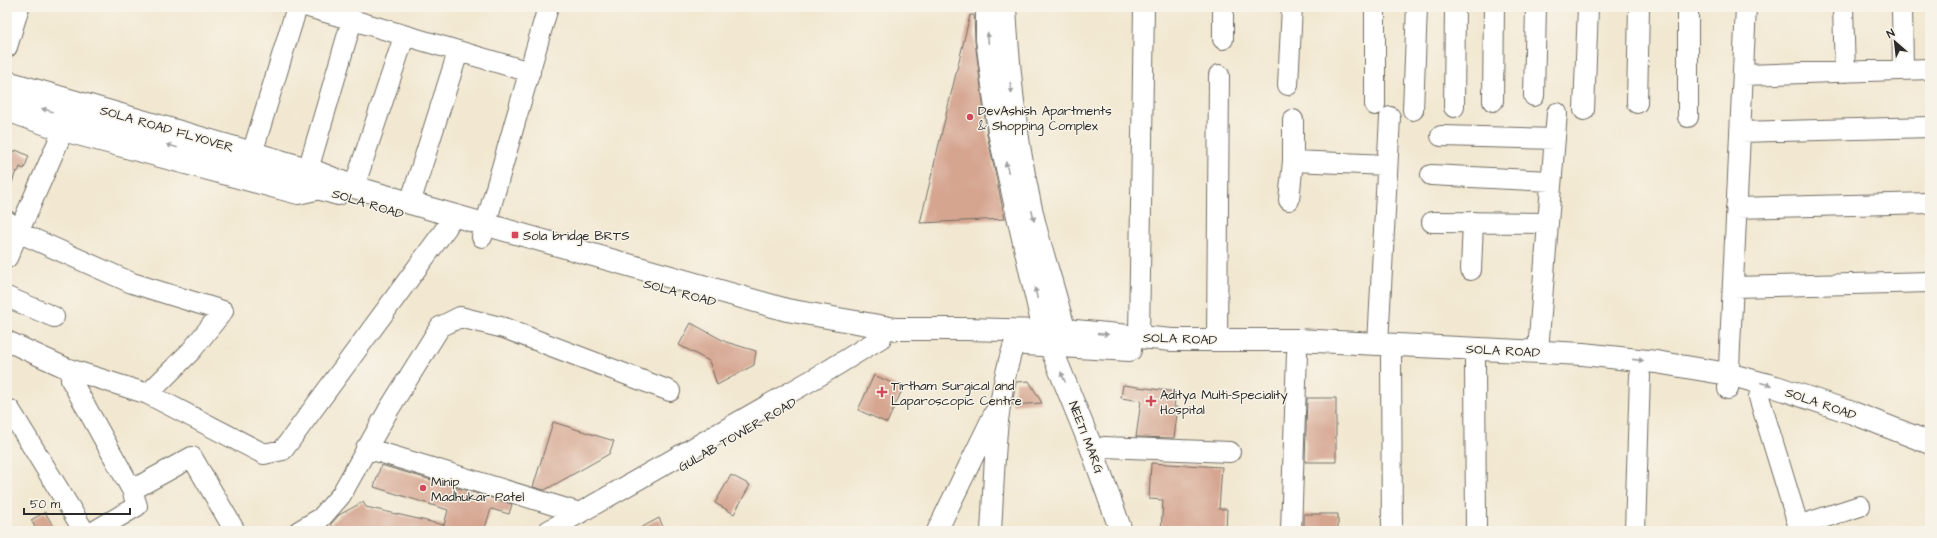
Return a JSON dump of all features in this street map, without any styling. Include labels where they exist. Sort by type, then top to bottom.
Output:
[{"type":"main road","points":[[987,7],[987,39],[999,132],[1056,339],[1104,447],[1133,531]]},
{"type":"main road","points":[[1005,7],[1009,78],[1020,158],[1035,226],[1056,339]]},
{"type":"main road","name":"SOLA ROAD FLYOVER","points":[[7,82],[314,176]]},
{"type":"main road","name":"SOLA ROAD FLYOVER","points":[[7,97],[314,176]]},
{"type":"main road","name":"SOLA ROAD","points":[[314,176],[354,186],[410,203],[484,231],[787,310],[888,333],[1014,344],[1056,339],[1139,337],[1172,340],[1296,340],[1475,361],[1586,367],[1716,386],[1728,381],[1759,397],[1858,426],[1930,456]]},
{"type":"main road","name":"SOLA ROAD","points":[[314,176],[447,228],[484,231]]},
{"type":"main road","name":"SOLA ROAD","points":[[888,333],[966,328],[1056,339],[1296,353],[1385,350],[1538,351],[1656,362],[1728,381],[1776,387],[1930,444]]},
{"type":"main road","name":"NEETI MARG","points":[[1056,339],[1090,444],[1121,531]]},
{"type":"street","points":[[7,46],[19,7]]},
{"type":"street","points":[[254,147],[297,7]]},
{"type":"street","points":[[308,7],[530,72]]},
{"type":"street","points":[[484,231],[548,7]]},
{"type":"street","points":[[1139,337],[1144,7]]},
{"type":"street","points":[[1223,7],[1223,39]]},
{"type":"street","points":[[1288,85],[1292,7]]},
{"type":"street","points":[[1375,7],[1387,165],[1385,350],[1392,531]]},
{"type":"street","points":[[1414,110],[1417,7]]},
{"type":"street","points":[[1454,107],[1455,7]]},
{"type":"street","points":[[1493,101],[1494,7]]},
{"type":"street","points":[[1534,96],[1536,7]]},
{"type":"street","points":[[1584,110],[1588,7]]},
{"type":"street","points":[[1636,103],[1639,7]]},
{"type":"street","points":[[1688,7],[1688,117]]},
{"type":"street","points":[[1728,381],[1746,7]]},
{"type":"street","points":[[1843,7],[1845,72]]},
{"type":"street","points":[[1902,7],[1903,70]]},
{"type":"street","points":[[7,111],[63,131],[298,194],[314,176],[352,20]]},
{"type":"street","points":[[354,186],[404,36]]},
{"type":"street","points":[[410,203],[458,52]]},
{"type":"street","points":[[1743,75],[1930,69]]},
{"type":"street","points":[[1217,340],[1219,75]]},
{"type":"street","points":[[7,76],[254,147],[314,176]]},
{"type":"street","points":[[1538,351],[1557,113]]},
{"type":"street","points":[[1289,200],[1293,161],[1293,120]]},
{"type":"street","points":[[1740,132],[1930,127]]},
{"type":"street","points":[[7,258],[13,227],[63,131]]},
{"type":"street","points":[[1441,136],[1555,139]]},
{"type":"street","points":[[1293,161],[1387,165]]},
{"type":"street","points":[[1431,175],[1551,181]]},
{"type":"street","points":[[1736,208],[1930,203]]},
{"type":"street","points":[[1432,222],[1548,223]]},
{"type":"street","points":[[1471,270],[1473,222]]},
{"type":"street","points":[[13,227],[132,283],[223,311],[191,352],[148,394]]},
{"type":"street","points":[[7,341],[66,368],[148,394],[264,454],[283,450],[447,228]]},
{"type":"street","points":[[1732,287],[1930,282]]},
{"type":"street","points":[[7,297],[54,317]]},
{"type":"street","points":[[299,531],[321,518],[341,495],[366,448],[440,327],[460,317],[504,328],[670,391]]},
{"type":"street","points":[[548,531],[824,373],[888,333]]},
{"type":"street","name":"GULAB TOWER ROAD","points":[[568,531],[830,381],[888,333]]},
{"type":"street","points":[[991,531],[999,403],[1005,370],[1014,344]]},
{"type":"street","points":[[1291,531],[1296,353]]},
{"type":"street","points":[[1475,361],[1476,531]]},
{"type":"street","points":[[1635,531],[1640,375]]},
{"type":"street","points":[[71,380],[132,490],[137,506],[95,531]]},
{"type":"street","points":[[1759,397],[1799,528],[1860,506]]},
{"type":"street","points":[[937,531],[999,403]]},
{"type":"street","points":[[10,410],[84,531]]},
{"type":"street","points":[[1104,447],[1230,452]]},
{"type":"street","points":[[366,448],[580,513]]},
{"type":"street","points":[[132,490],[192,457],[235,531]]},
{"type":"building","name":"DevAshish Apartments & Shopping Complex","points":[[970,15],[974,15],[975,41],[987,134],[1005,219],[920,223]]},
{"type":"building","points":[[7,149],[15,152],[16,150],[29,156],[24,169],[20,167],[18,172],[16,171],[9,192],[7,192]]},
{"type":"building","points":[[691,323],[726,342],[756,351],[754,365],[717,385],[709,361],[679,345]]},
{"type":"building","points":[[874,375],[903,388],[887,423],[858,410]]},
{"type":"building","points":[[1029,381],[1042,403],[1012,405],[1016,382]]},
{"type":"building","points":[[1123,385],[1176,392],[1174,407],[1178,407],[1174,438],[1136,437],[1141,401],[1121,398]]},
{"type":"building","points":[[1307,398],[1336,398],[1336,462],[1305,462]]},
{"type":"building","points":[[553,422],[614,441],[609,454],[545,490],[533,487]]},
{"type":"building","points":[[1151,463],[1222,467],[1219,509],[1227,509],[1226,531],[1161,531],[1163,500],[1149,499]]},
{"type":"building","points":[[381,465],[512,504],[509,514],[491,509],[484,531],[335,531],[331,524],[339,515],[363,502],[366,507],[444,525],[448,510],[374,487]]},
{"type":"building","points":[[731,475],[750,485],[734,514],[715,503]]},
{"type":"building","points":[[45,512],[56,531],[37,531],[31,520]]},
{"type":"building","points":[[1304,514],[1338,514],[1338,531],[1304,531]]},
{"type":"building","points":[[659,518],[665,531],[635,531]]},
{"type":"place","name":"DevAshish Apartments & Shopping Complex","points":[[970,117]]},
{"type":"place","name":"Sola bridge BRTS","points":[[515,235]]},
{"type":"place","name":"Tirtham Surgical and Laparoscopic Centre","points":[[882,392]]},
{"type":"place","name":"Aditya Multi-Speciality Hospital","points":[[1151,401]]},
{"type":"place","name":"Minip Madhukar Patel","points":[[423,488]]}]
